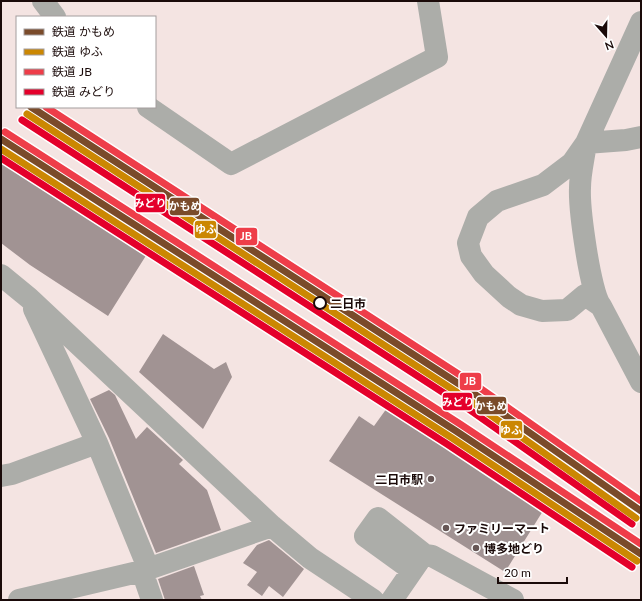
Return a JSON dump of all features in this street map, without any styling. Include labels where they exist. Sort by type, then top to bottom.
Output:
[{"type":"street","points":[[43,1],[54,16]]},
{"type":"street","points":[[149,108],[231,164],[437,57],[428,1]]},
{"type":"street","points":[[601,306],[585,295],[567,310],[542,311],[520,305],[484,274],[474,263],[468,248],[471,233],[478,217],[497,201],[543,185],[572,163],[586,143],[641,22]]},
{"type":"street","points":[[586,143],[626,140],[641,137]]},
{"type":"street","points":[[586,143],[580,189],[581,213],[593,288],[641,382]]},
{"type":"street","points":[[1,275],[29,298],[272,526],[310,558],[373,600]]},
{"type":"street","points":[[29,298],[97,443],[146,570],[152,600]]},
{"type":"street","points":[[1,476],[12,474],[97,443]]},
{"type":"street","points":[[19,600],[146,570],[272,526]]},
{"type":"street","points":[[392,600],[418,562],[432,556],[513,600]]},
{"type":"building","points":[[1,151],[152,246],[108,316],[30,265],[1,243]]},
{"type":"building","points":[[163,334],[214,369],[226,362],[232,377],[203,429],[139,372]]},
{"type":"building","points":[[109,390],[115,395],[136,439],[147,427],[183,460],[179,464],[207,490],[221,530],[156,553],[109,438],[90,399]]},
{"type":"building","name":"二日市駅","points":[[387,408],[546,506],[505,572],[329,461],[359,416],[374,426]]},
{"type":"building","points":[[269,540],[304,569],[283,597],[269,586],[262,596],[247,585],[257,572],[243,563],[257,545]]},
{"type":"building","points":[[194,566],[204,595],[200,596],[202,600],[165,600],[158,579]]},
{"type":"rail line","name":"かもめ","points":[[33,108],[476,395],[641,511]]},
{"type":"rail line","name":"JB","points":[[48,108],[480,388],[641,501]]},
{"type":"rail line","name":"ゆふ","points":[[27,114],[472,402],[636,518]]},
{"type":"rail line","name":"みどり","points":[[22,120],[467,408],[632,524]]},
{"type":"rail line","name":"JB","points":[[5,132],[460,424],[641,544]]},
{"type":"rail line","name":"かもめ","points":[[1,139],[456,431],[641,554]]},
{"type":"rail line","name":"ゆふ","points":[[1,149],[452,438],[637,561]]},
{"type":"rail line","name":"みどり","points":[[1,158],[447,444],[632,567]]},
{"type":"place","name":"二日市","points":[[320,303]]},
{"type":"place","name":"二日市駅","points":[[431,479]]},
{"type":"place","name":"ファミリーマート","points":[[446,528]]},
{"type":"place","name":"博多地どり","points":[[476,548]]}]
